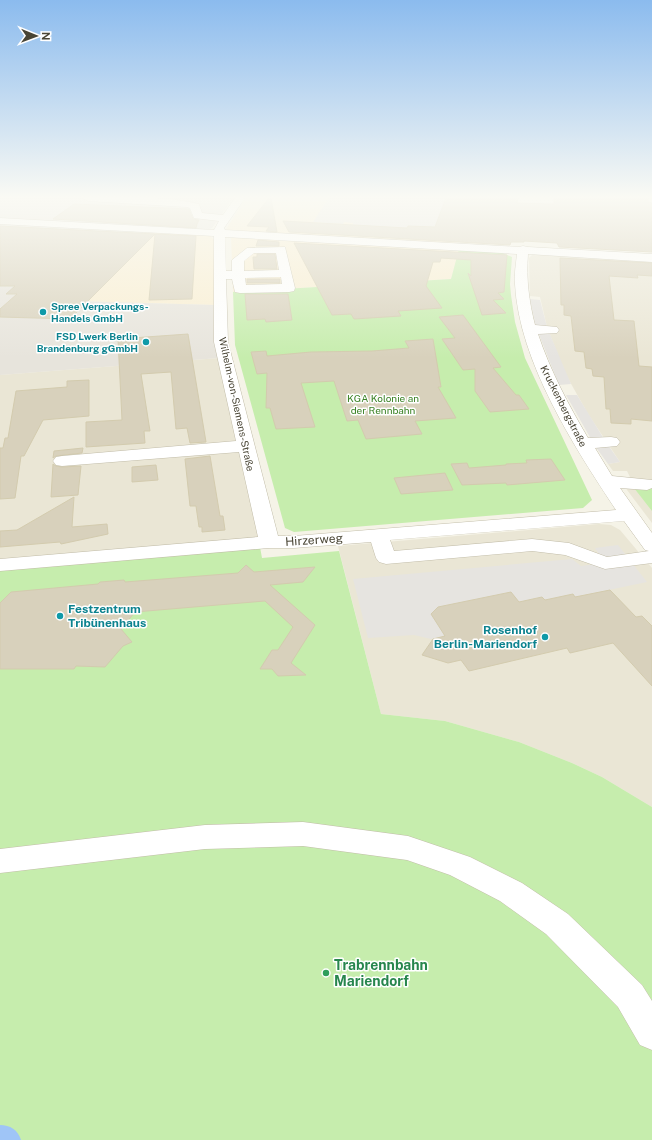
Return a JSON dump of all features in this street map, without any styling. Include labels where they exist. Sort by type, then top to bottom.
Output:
[{"type":"street","name":"Wilhelm-von-Siemens-Straße","points":[[220,251],[221,342],[225,360],[228,365],[269,542]]},
{"type":"street","points":[[249,251],[238,260],[240,289],[289,288],[281,251]]},
{"type":"street","name":"Kruckenbergstraße","points":[[523,251],[521,284],[530,329],[540,359],[553,389],[606,481],[630,517],[652,546]]},
{"type":"street","points":[[535,251],[595,257],[652,258]]},
{"type":"street","points":[[220,275],[238,275]]},
{"type":"street","points":[[530,329],[552,330]]},
{"type":"street","points":[[583,443],[611,442]]},
{"type":"street","points":[[62,462],[246,446]]},
{"type":"street","points":[[606,481],[647,484]]},
{"type":"street","name":"Hirzerweg","points":[[0,565],[269,542],[294,542],[630,517],[652,518]]},
{"type":"street","points":[[379,536],[386,558],[532,546],[569,549],[605,563],[652,557]]},
{"type":"street","points":[[0,862],[205,837],[303,834],[408,848],[460,866],[511,892],[557,924],[630,996],[652,1033]]},
{"type":"shaded area","points":[[0,251],[124,251],[72,301],[216,305],[219,358],[0,375]]},
{"type":"shaded area","points":[[124,251],[216,251],[216,305],[72,301]]},
{"type":"shaded area","points":[[232,251],[459,251],[451,279],[233,292]]},
{"type":"shaded area","points":[[533,254],[652,260],[652,523],[618,478],[630,477],[627,471],[613,471],[608,464],[620,462],[588,414],[565,373],[547,327],[540,297],[530,296],[529,258]]},
{"type":"shaded area","points":[[530,299],[540,300],[547,327],[536,327]]},
{"type":"shaded area","points":[[538,332],[549,332],[571,384],[559,385]]},
{"type":"shaded area","points":[[219,358],[261,540],[0,562],[0,375]]},
{"type":"shaded area","points":[[566,395],[577,395],[604,439],[591,439]]},
{"type":"shaded area","points":[[608,445],[620,462],[608,464],[595,446]]},
{"type":"shaded area","points":[[599,524],[611,525],[620,530],[652,568],[652,807],[602,777],[572,763],[519,742],[445,721],[381,714],[338,546]]},
{"type":"shaded area","points":[[618,545],[647,582],[575,597],[573,594],[545,600],[542,597],[496,607],[451,624],[439,626],[445,636],[431,639],[414,635],[368,638],[353,579],[572,559],[581,566],[605,563],[595,548]]},
{"type":"green space","name":"KGA Kolonie an der Rennbahn","points":[[458,251],[498,251],[512,257],[510,284],[511,295],[515,322],[525,358],[592,500],[583,508],[294,532],[285,528],[235,345],[233,292],[451,279]]},
{"type":"green space","points":[[652,486],[652,511],[634,488]]},
{"type":"green space","name":"Trabrennbahn Mariendorf","points":[[260,547],[262,558],[339,551],[381,714],[445,721],[519,742],[572,763],[602,777],[652,807],[652,1140],[0,1140],[0,570]]},
{"type":"water","points":[[0,1125],[13,1129],[18,1133],[21,1140],[0,1140]]},
{"type":"building","points":[[0,251],[138,251],[70,319],[0,317],[0,309],[17,294],[6,294],[15,286],[0,286]]},
{"type":"building","points":[[153,251],[195,251],[192,299],[149,300]]},
{"type":"building","points":[[298,251],[440,251],[507,255],[504,292],[498,293],[504,299],[493,300],[506,313],[482,315],[468,273],[471,276],[471,260],[441,258],[440,262],[433,262],[426,286],[442,308],[398,311],[401,316],[354,319],[351,314],[332,315]]},
{"type":"building","points":[[257,254],[275,254],[277,269],[254,269],[253,257],[257,257]]},
{"type":"building","points":[[560,258],[652,263],[652,276],[637,275],[638,278],[609,276],[614,320],[634,321],[639,366],[652,367],[652,421],[631,419],[631,424],[611,423],[610,409],[606,409],[604,377],[593,376],[592,369],[586,368],[584,352],[575,351],[571,316],[564,315],[564,305],[561,305]]},
{"type":"building","points":[[247,279],[280,279],[280,283],[247,283]]},
{"type":"building","points":[[245,294],[288,294],[292,320],[266,322],[265,319],[247,320]]},
{"type":"building","points":[[463,315],[501,367],[493,368],[516,395],[519,395],[529,409],[490,412],[475,391],[475,369],[463,370],[442,339],[455,338],[439,317]]},
{"type":"building","points":[[188,334],[206,442],[190,443],[187,428],[176,429],[171,372],[141,374],[150,431],[144,431],[145,443],[86,447],[86,422],[122,420],[118,339]]},
{"type":"building","points":[[433,339],[441,387],[438,387],[456,418],[415,421],[422,434],[366,439],[358,420],[347,421],[334,381],[301,383],[315,427],[276,429],[270,408],[266,408],[267,373],[257,374],[251,352],[266,351],[267,356],[311,352],[372,351],[409,348],[405,341]]},
{"type":"building","points":[[89,380],[89,416],[43,420],[24,456],[21,456],[15,498],[0,499],[0,448],[3,448],[5,438],[8,438],[16,391],[67,387],[67,381]]},
{"type":"building","points":[[83,448],[82,453],[56,456],[53,458],[54,451]]},
{"type":"building","points":[[210,456],[220,516],[223,516],[225,530],[202,532],[202,527],[199,527],[196,506],[190,506],[185,459]]},
{"type":"building","points":[[551,459],[565,480],[507,485],[506,483],[462,485],[451,464],[467,463],[469,468],[527,463],[526,460]]},
{"type":"building","points":[[53,464],[62,467],[81,466],[78,495],[51,497]]},
{"type":"building","points":[[156,465],[158,480],[132,482],[132,467]]},
{"type":"building","points":[[445,473],[453,490],[401,494],[394,478]]},
{"type":"building","points":[[74,497],[72,527],[107,524],[108,534],[61,544],[60,542],[0,547],[0,531],[17,530]]},
{"type":"building","points":[[246,565],[254,572],[315,567],[303,582],[270,585],[315,625],[291,663],[306,675],[278,676],[272,669],[260,669],[272,650],[278,650],[293,627],[265,601],[135,612],[121,629],[132,642],[123,646],[105,667],[76,666],[74,669],[0,669],[0,603],[11,592],[98,584],[100,582],[124,580],[125,582],[238,573]]},
{"type":"building","name":"Rosenhof Berlin-Mariendorf","points":[[610,590],[636,617],[642,616],[652,626],[652,686],[613,643],[570,653],[567,648],[469,671],[461,660],[448,663],[422,655],[433,639],[445,636],[431,614],[438,607],[511,592],[519,602],[542,597],[545,600],[573,594],[575,597]]},
{"type":"place","name":"Spree Verpackungs- Handels GmbH","points":[[43,312]]},
{"type":"place","name":"FSD Lwerk Berlin Brandenburg gGmbH","points":[[146,342]]},
{"type":"place","name":"Festzentrum Tribünenhaus","points":[[60,616]]},
{"type":"place","name":"Rosenhof Berlin-Mariendorf","points":[[545,637]]},
{"type":"place","name":"Trabrennbahn Mariendorf","points":[[326,973]]}]
